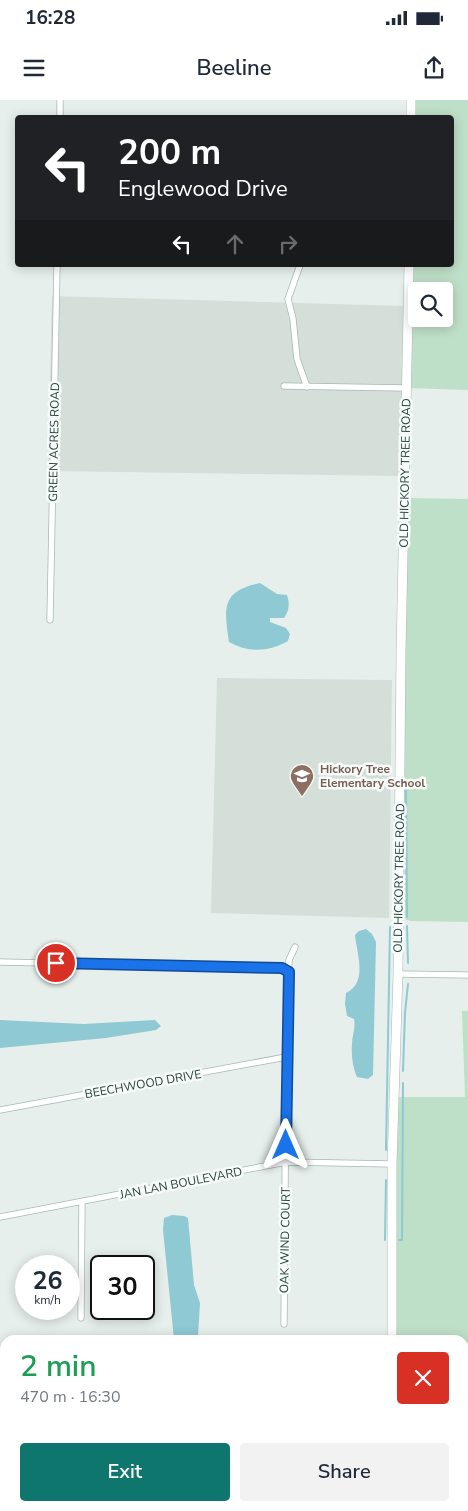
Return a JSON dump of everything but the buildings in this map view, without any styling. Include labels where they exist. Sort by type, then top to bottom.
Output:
[{"type":"street","points":[[60,100],[60,115]]},
{"type":"street","points":[[411,100],[411,115]]},
{"type":"street","name":"GREEN ACRES ROAD","points":[[50,620],[57,267]]},
{"type":"street","points":[[299,267],[288,299],[293,319],[297,359],[307,386]]},
{"type":"street","name":"OLD HICKORY TREE ROAD","points":[[392,1335],[392,1164],[398,974],[409,267]]},
{"type":"street","points":[[284,386],[406,388]]},
{"type":"street","name":"OAK WIND COURT","points":[[284,1324],[286,1057],[289,960],[295,947]]},
{"type":"street","points":[[0,962],[282,968],[289,972]]},
{"type":"street","points":[[398,974],[468,975]]},
{"type":"street","name":"BEECHWOOD DRIVE","points":[[0,1110],[286,1057]]},
{"type":"street","name":"JAN LAN BOULEVARD","points":[[0,1217],[286,1162],[392,1164]]},
{"type":"street","points":[[81,1318],[82,1202]]},
{"type":"shaded area","points":[[52,296],[405,306],[400,476],[48,471]]},
{"type":"shaded area","name":"Hickory Tree Elementary School","points":[[217,678],[392,680],[389,918],[211,913]]},
{"type":"green space","points":[[414,100],[468,100],[468,390],[409,388],[410,327],[453,327],[453,282],[412,282],[412,267],[454,267],[454,115],[414,115]]},
{"type":"green space","points":[[407,498],[468,499],[468,922],[410,921],[402,918]]},
{"type":"green space","points":[[462,1011],[468,1011],[468,1335],[395,1335],[395,1164],[398,1097],[465,1097]]},
{"type":"water","points":[[260,583],[277,594],[287,595],[289,604],[286,615],[284,618],[270,618],[270,622],[286,628],[290,634],[288,641],[281,645],[258,650],[236,646],[229,642],[226,620],[228,603],[238,591],[247,586]]},
{"type":"water","points":[[366,929],[372,934],[376,942],[373,1075],[368,1079],[357,1077],[354,1070],[352,1041],[354,1019],[347,1016],[345,1004],[346,993],[353,988],[359,975],[360,967],[355,935],[359,931]]},
{"type":"water","points":[[0,1020],[84,1024],[155,1020],[161,1026],[156,1030],[106,1038],[0,1048]]},
{"type":"water","points":[[172,1215],[188,1218],[194,1285],[200,1303],[198,1335],[174,1335],[163,1230],[164,1218]]},
{"type":"waterway","points":[[406,784],[407,917]]},
{"type":"waterway","points":[[407,926],[408,963]]},
{"type":"waterway","points":[[386,1150],[390,927]]},
{"type":"waterway","points":[[403,1071],[408,984]]},
{"type":"waterway","points":[[399,1240],[402,1240],[403,1083]]},
{"type":"waterway","points":[[385,1240],[386,1180]]},
{"type":"place","name":"Hickory Tree Elementary School","points":[[302,797]]},
{"type":"route","points":[[56,963],[282,968],[289,972],[286,1057],[286,1145]]}]
